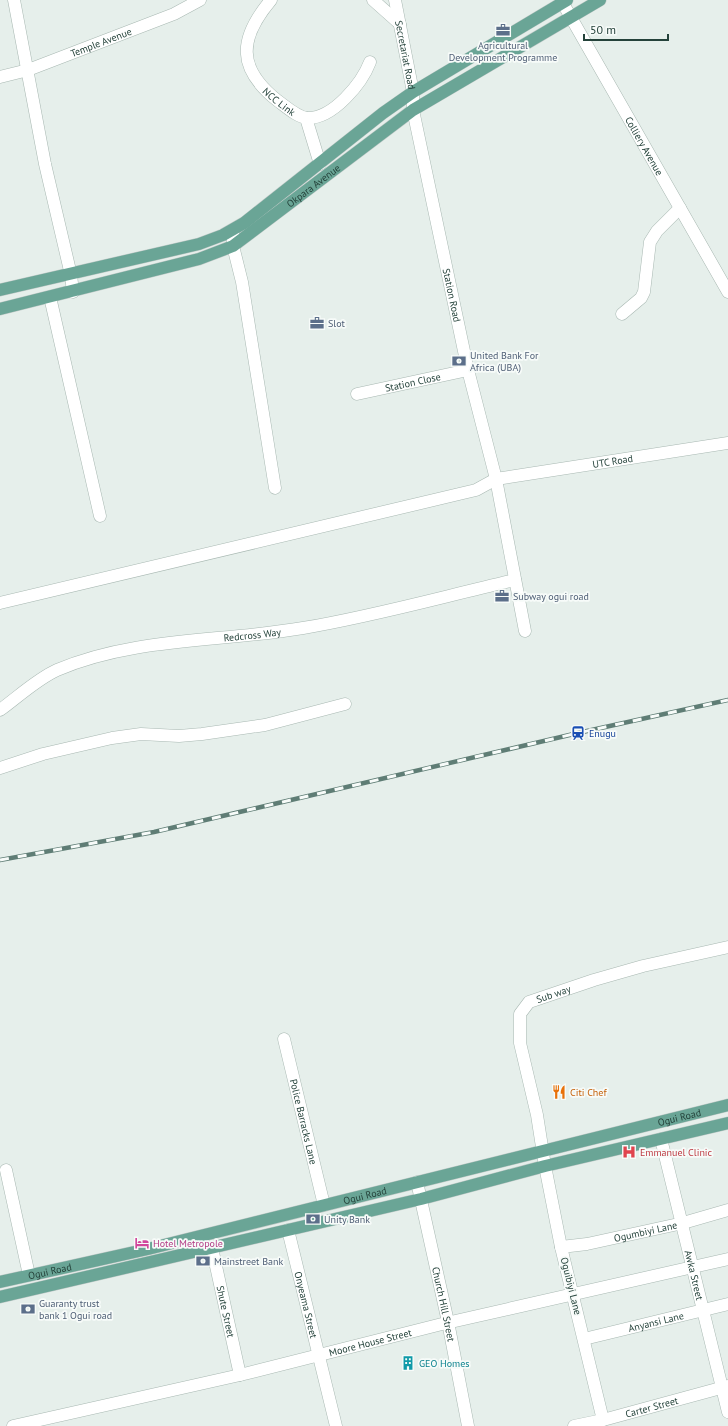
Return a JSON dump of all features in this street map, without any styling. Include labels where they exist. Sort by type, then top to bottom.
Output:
[{"type":"main road","name":"Okpara Avenue","points":[[0,309],[73,292],[199,259],[234,246],[413,110],[600,0]]},
{"type":"main road","name":"Okpara Avenue","points":[[0,290],[199,244],[233,230],[413,92],[564,1]]},
{"type":"main road","name":"Ogui Road","points":[[0,1282],[148,1249],[728,1105]]},
{"type":"main road","name":"Ogui Road","points":[[0,1297],[288,1230],[545,1166],[728,1123]]},
{"type":"street","points":[[14,0],[45,164],[71,274],[73,292]]},
{"type":"street","name":"Temple Avenue","points":[[0,77],[28,70],[174,14],[200,0]]},
{"type":"street","name":"NCC Link","points":[[272,0],[253,25],[247,51],[248,66],[253,76],[266,92],[279,102],[306,118],[325,112],[347,97],[366,74],[370,62]]},
{"type":"street","points":[[373,0],[400,24]]},
{"type":"street","name":"Secretariat Road","points":[[396,0],[413,92],[413,110]]},
{"type":"street","name":"Colliery Avenue","points":[[564,1],[571,17],[728,292]]},
{"type":"street","name":"Station Road","points":[[413,110],[468,370],[496,479],[525,631]]},
{"type":"street","points":[[306,118],[320,164]]},
{"type":"street","points":[[622,314],[641,298],[644,292],[650,242],[653,236],[680,208]]},
{"type":"street","points":[[233,230],[234,246],[242,282],[275,488]]},
{"type":"street","points":[[50,297],[100,516]]},
{"type":"street","name":"Station Close","points":[[357,394],[468,370]]},
{"type":"street","name":"UTC Road","points":[[0,603],[470,491],[486,486],[496,479],[728,443]]},
{"type":"street","name":"Redcross Way","points":[[0,710],[56,670],[100,655],[176,642],[302,628],[347,620],[515,580]]},
{"type":"street","points":[[0,768],[43,754],[112,738],[141,734],[179,736],[265,725],[345,704]]},
{"type":"street","name":"Sub way","points":[[544,1151],[520,1042],[519,1023],[524,1007],[529,1002],[594,980],[643,966],[728,947]]},
{"type":"street","name":"Police Barracks Lane","points":[[284,1039],[324,1205]]},
{"type":"street","name":"Awka Street","points":[[662,1139],[693,1268],[725,1387],[728,1412]]},
{"type":"street","name":"Oguibiyi Lane","points":[[544,1151],[545,1166],[561,1247],[603,1420]]},
{"type":"street","points":[[6,1170],[29,1275]]},
{"type":"street","name":"Church Hill Street","points":[[417,1182],[448,1322],[468,1426]]},
{"type":"street","name":"Ogumbiyi Lane","points":[[561,1247],[587,1244],[683,1224],[728,1210]]},
{"type":"street","name":"Onyeama Street","points":[[288,1230],[320,1355],[336,1426]]},
{"type":"street","name":"Shute Street","points":[[212,1248],[240,1375]]},
{"type":"street","name":"Moore House Street","points":[[13,1426],[240,1375],[448,1322],[693,1268],[728,1258]]},
{"type":"street","name":"Anyansi Lane","points":[[584,1339],[704,1308],[728,1304]]},
{"type":"street","name":"Carter Street","points":[[574,1426],[603,1420],[725,1387]]},
{"type":"railway","points":[[0,860],[154,832],[578,733],[728,700]]},
{"type":"place","name":"Agricultural Development Programme","points":[[503,30]]},
{"type":"place","name":"Slot","points":[[317,323]]},
{"type":"place","name":"United Bank For Africa (UBA)","points":[[459,361]]},
{"type":"place","name":"Subway ogui road","points":[[502,596]]},
{"type":"place","name":"Enugu","points":[[578,733]]},
{"type":"place","name":"Citi Chef","points":[[559,1092]]},
{"type":"place","name":"Emmanuel Clinic","points":[[629,1152]]},
{"type":"place","name":"Unity Bank","points":[[313,1219]]},
{"type":"place","name":"Hotel Metropole","points":[[142,1243]]},
{"type":"place","name":"Mainstreet Bank","points":[[203,1261]]},
{"type":"place","name":"Guaranty trust bank 1 Ogui road","points":[[28,1309]]},
{"type":"place","name":"GEO Homes","points":[[408,1363]]}]
